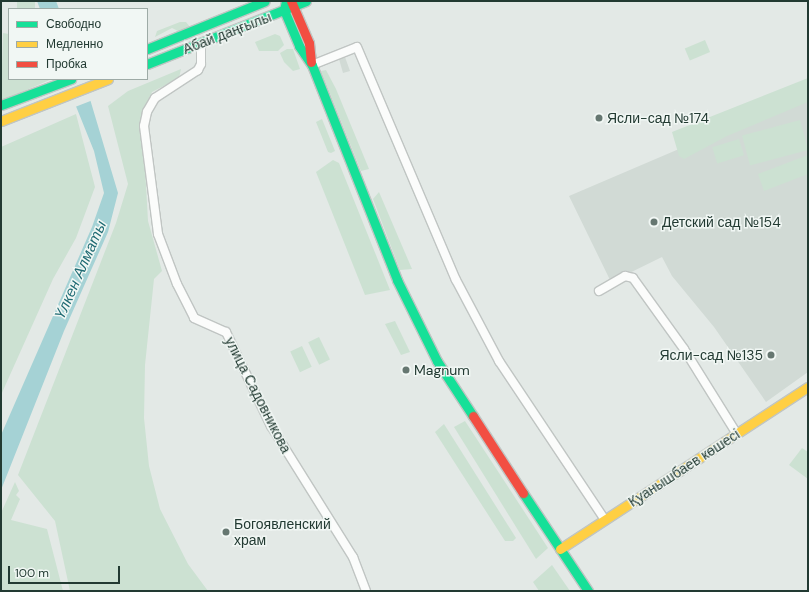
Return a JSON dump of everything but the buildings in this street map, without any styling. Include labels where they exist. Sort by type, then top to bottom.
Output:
[{"type":"main road","name":"Абай даңғылы","points":[[148,49],[265,1]]},
{"type":"main road","name":"Абай даңғылы","points":[[148,64],[201,43],[289,5],[306,1]]},
{"type":"main road","points":[[289,5],[309,43],[312,65],[397,280],[437,361],[588,591]]},
{"type":"main road","points":[[1,105],[68,80]]},
{"type":"main road","points":[[1,121],[106,80]]},
{"type":"main road","name":"Қуанышбаев көшесі","points":[[560,549],[808,387]]},
{"type":"street","name":"улица Садовникова","points":[[201,43],[201,64],[198,70],[155,98],[147,112],[144,126],[158,234],[177,284],[194,318],[226,332],[272,426],[353,557],[366,591]]},
{"type":"street","points":[[312,65],[357,46],[456,280],[498,361],[605,520]]},
{"type":"street","points":[[599,291],[625,276],[633,278],[684,349],[737,434]]},
{"type":"shaded area","points":[[345,57],[350,71],[343,73],[339,59]]},
{"type":"shaded area","points":[[808,89],[808,372],[766,402],[714,327],[672,276],[662,257],[611,282],[569,196],[686,146]]},
{"type":"green space","points":[[17,1],[35,1],[35,8],[17,8]]},
{"type":"green space","points":[[180,22],[186,22],[190,27],[180,32],[172,28],[155,37],[157,31]]},
{"type":"green space","points":[[3,33],[8,34],[8,80],[50,80],[1,101]]},
{"type":"green space","points":[[275,34],[280,36],[284,45],[278,51],[259,51],[255,42]]},
{"type":"green space","points":[[705,40],[710,52],[690,61],[685,49]]},
{"type":"green space","points":[[287,49],[293,49],[300,69],[293,71],[284,62],[280,53]]},
{"type":"green space","points":[[181,69],[179,78],[152,92],[142,113],[148,221],[162,271],[154,279],[145,365],[144,418],[149,466],[160,509],[188,564],[208,591],[70,591],[55,521],[18,475],[116,223],[128,184],[108,106],[128,91]]},
{"type":"green space","points":[[326,70],[336,89],[369,169],[361,171],[321,71]]},
{"type":"green space","points":[[808,78],[808,102],[727,136],[684,159],[679,156],[672,132]]},
{"type":"green space","points":[[76,114],[95,187],[76,238],[53,279],[1,395],[1,147]]},
{"type":"green space","points":[[322,119],[335,151],[331,153],[328,152],[316,122]]},
{"type":"green space","points":[[800,120],[808,150],[750,165],[742,136]]},
{"type":"green space","points":[[739,139],[744,155],[717,163],[712,147]]},
{"type":"green space","points":[[808,155],[808,174],[764,191],[758,174]]},
{"type":"green space","points":[[333,160],[339,163],[390,290],[365,295],[316,172]]},
{"type":"green space","points":[[379,192],[412,269],[400,270],[373,199]]},
{"type":"green space","points":[[395,321],[410,352],[401,355],[385,324]]},
{"type":"green space","points":[[319,337],[330,359],[319,365],[308,342]]},
{"type":"green space","points":[[302,346],[312,367],[300,372],[290,351]]},
{"type":"green space","points":[[465,421],[548,548],[536,559],[454,427]]},
{"type":"green space","points":[[444,424],[516,538],[513,541],[505,541],[435,432]]},
{"type":"green space","points":[[802,448],[808,452],[808,479],[789,465]]},
{"type":"green space","points":[[15,482],[19,491],[16,495],[20,499],[11,520],[47,529],[63,591],[1,591],[1,513]]},
{"type":"green space","points":[[552,565],[570,591],[539,591],[533,582]]},
{"type":"water","points":[[37,1],[56,1],[59,8],[40,8]]},
{"type":"water","name":"Үлкен Алматы","points":[[65,80],[84,80],[118,193],[108,232],[64,331],[1,490],[1,435],[92,227],[104,193],[94,151]]},
{"type":"pier","points":[[63,80],[86,80],[93,100],[75,107]]},
{"type":"traffic: fast","points":[[148,49],[265,1]]},
{"type":"traffic: fast","points":[[286,1],[284,10],[299,46],[312,65],[397,280],[437,361],[473,416]]},
{"type":"traffic: fast","points":[[148,64],[306,1]]},
{"type":"traffic: fast","points":[[1,105],[68,80]]},
{"type":"traffic: fast","points":[[523,493],[588,591]]},
{"type":"traffic: slow","points":[[1,121],[105,80]]},
{"type":"traffic: slow","points":[[560,549],[808,387]]},
{"type":"traffic: jam","points":[[291,1],[309,43],[311,62]]},
{"type":"traffic: jam","points":[[473,416],[523,493]]},
{"type":"place","name":"Ясли-сад №174","points":[[599,118]]},
{"type":"place","name":"Детский сад №154","points":[[654,222]]},
{"type":"place","name":"Ясли-сад №135","points":[[771,355]]},
{"type":"place","name":"Magnum","points":[[406,370]]},
{"type":"place","name":"Богоявленский храм","points":[[226,532]]}]
